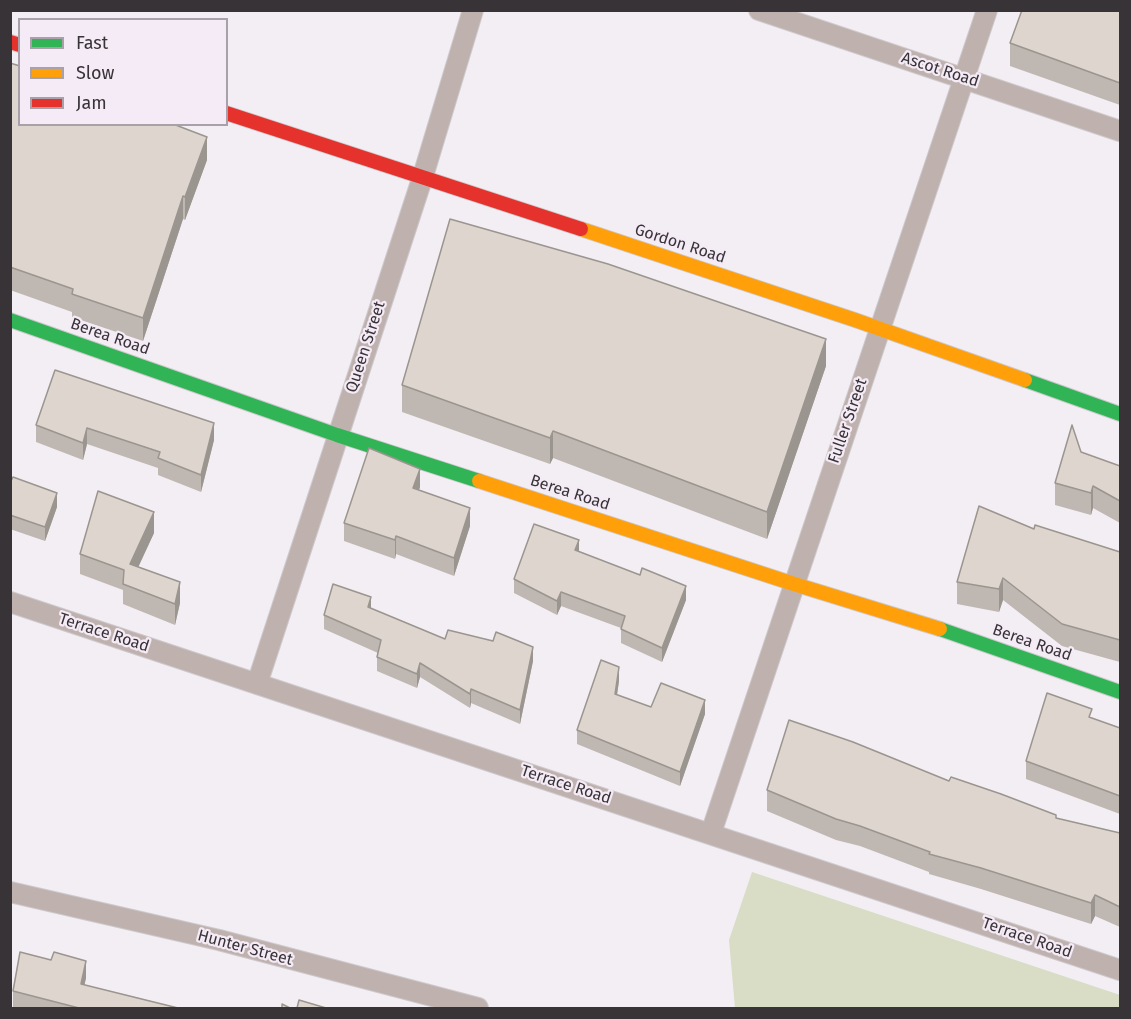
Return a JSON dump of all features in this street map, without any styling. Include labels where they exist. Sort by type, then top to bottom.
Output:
[{"type":"street","name":"Queen Street","points":[[257,684],[423,176],[473,10]]},
{"type":"street","name":"Ascot Road","points":[[759,10],[1120,131]]},
{"type":"street","name":"Fuller Street","points":[[711,833],[987,10]]},
{"type":"street","name":"Gordon Road","points":[[228,114],[423,176],[879,329],[1120,414]]},
{"type":"street","name":"Berea Road","points":[[10,320],[337,435],[794,584],[963,636],[1120,692]]},
{"type":"street","name":"Terrace Road","points":[[10,602],[1120,970]]},
{"type":"street","name":"Hunter Street","points":[[10,892],[219,940],[478,1008]]},
{"type":"green space","points":[[752,872],[1120,995],[1120,1008],[735,1008],[729,940]]},
{"type":"building","points":[[1022,10],[1120,10],[1120,83],[1010,43]]},
{"type":"building","points":[[10,63],[18,65],[18,126],[178,126],[207,137],[185,197],[183,196],[143,318],[72,294],[73,289],[10,267]]},
{"type":"building","points":[[450,219],[608,264],[826,339],[767,512],[553,431],[550,438],[402,385]]},
{"type":"building","points":[[55,370],[214,423],[201,475],[158,458],[160,452],[87,428],[83,443],[36,425]]},
{"type":"building","points":[[1072,425],[1081,452],[1120,466],[1120,501],[1093,486],[1091,493],[1055,483]]},
{"type":"building","points":[[369,448],[420,469],[413,488],[470,508],[454,558],[396,536],[395,540],[344,523]]},
{"type":"building","points":[[13,477],[57,493],[45,527],[10,515],[10,483]]},
{"type":"building","points":[[98,491],[154,512],[130,564],[180,582],[175,604],[123,584],[124,570],[80,554]]},
{"type":"building","points":[[979,506],[1034,529],[1035,525],[1120,552],[1120,640],[1062,624],[1003,578],[999,589],[957,582]]},
{"type":"building","points":[[534,524],[579,540],[575,550],[640,575],[642,568],[686,586],[662,648],[621,629],[625,616],[561,592],[557,601],[514,579]]},
{"type":"building","points":[[333,584],[371,597],[368,607],[445,639],[448,630],[493,641],[496,632],[533,647],[520,710],[471,689],[470,694],[420,663],[417,674],[377,657],[381,640],[324,615]]},
{"type":"building","points":[[601,660],[619,667],[615,694],[651,707],[661,683],[705,700],[680,772],[577,730]]},
{"type":"building","points":[[1047,693],[1092,709],[1089,717],[1120,728],[1120,796],[1026,761]]},
{"type":"building","points":[[789,720],[853,742],[949,781],[951,777],[1001,794],[1056,815],[1056,818],[1120,833],[1120,907],[1095,895],[1091,903],[929,854],[930,852],[836,819],[767,790]]},
{"type":"building","points":[[20,952],[51,960],[54,952],[86,961],[81,984],[178,1008],[79,1008],[13,991]]},
{"type":"building","points":[[299,1000],[326,1008],[297,1008]]},
{"type":"traffic: fast","points":[[10,320],[337,435],[479,481]]},
{"type":"traffic: fast","points":[[1025,380],[1120,414]]},
{"type":"traffic: fast","points":[[940,629],[1120,692]]},
{"type":"traffic: slow","points":[[581,229],[855,320],[1025,380]]},
{"type":"traffic: slow","points":[[479,481],[940,629]]},
{"type":"traffic: jam","points":[[10,42],[18,44]]},
{"type":"traffic: jam","points":[[228,114],[581,229]]}]
